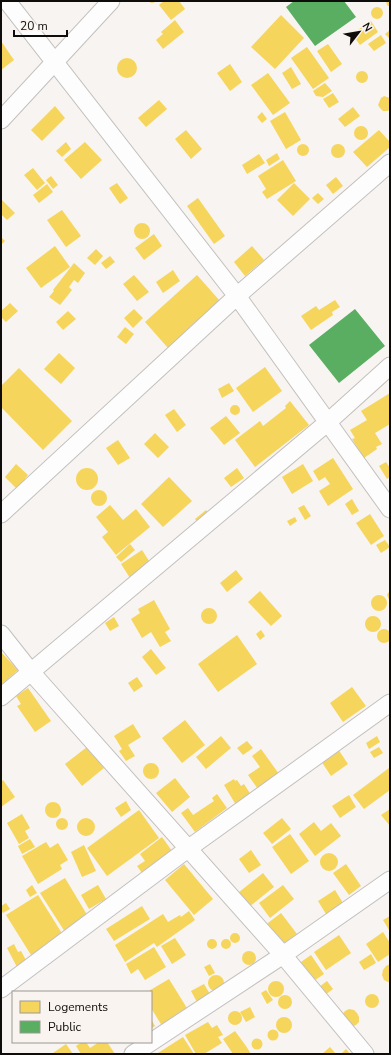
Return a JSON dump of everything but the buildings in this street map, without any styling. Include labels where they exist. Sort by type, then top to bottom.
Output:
[{"type":"street","points":[[7,1],[237,296],[390,509]]},
{"type":"street","points":[[1,120],[111,1]]},
{"type":"street","points":[[1,514],[237,296],[390,163]]},
{"type":"street","points":[[1,698],[328,422],[390,366]]},
{"type":"street","points":[[1,634],[31,672],[283,955],[365,1054]]},
{"type":"street","points":[[1,989],[189,848],[390,703]]},
{"type":"street","points":[[152,1041],[283,955],[390,880]]},
{"type":"street","points":[[133,1054],[150,1043]]}]
